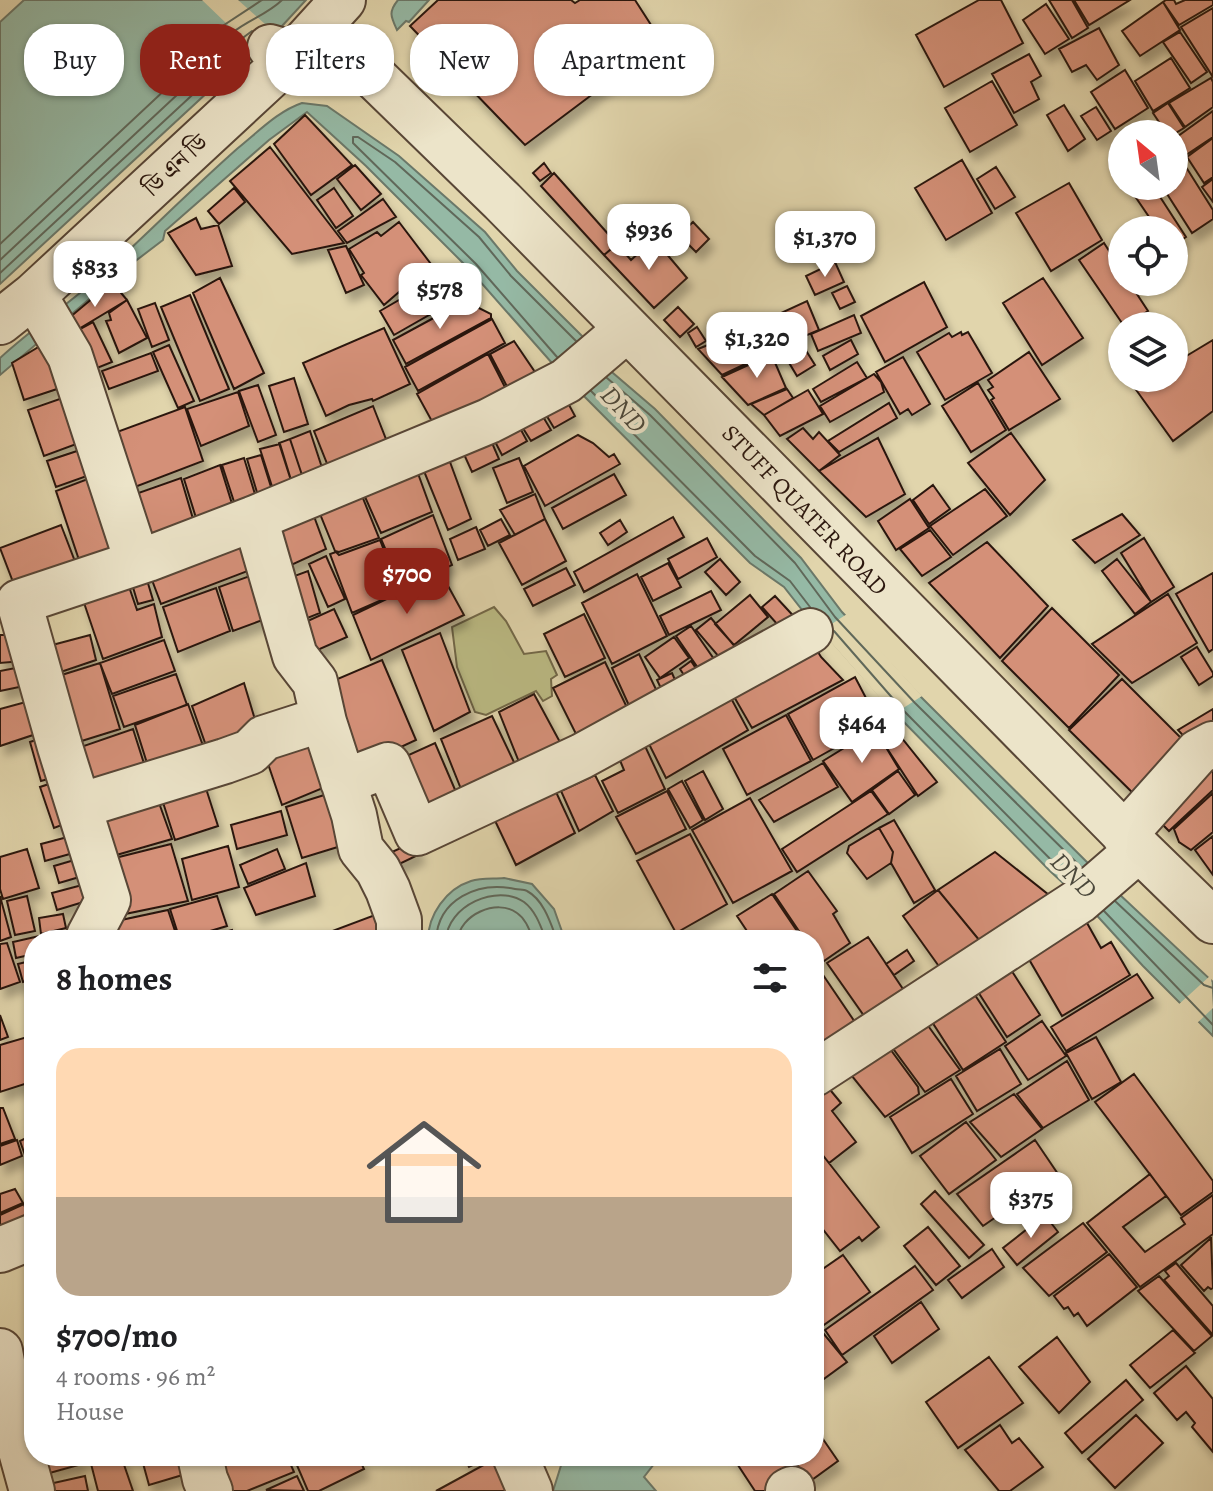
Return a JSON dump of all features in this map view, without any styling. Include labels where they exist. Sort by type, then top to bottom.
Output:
[{"type":"street","name":"ডি এন ডি","points":[[314,24],[343,0]]},
{"type":"street","name":"ডি এন ডি","points":[[0,322],[45,314],[266,69]]},
{"type":"street","name":"STUFF QUATER ROAD","points":[[394,96],[502,201],[613,341],[1213,921]]},
{"type":"street","points":[[45,314],[70,356],[137,561]]},
{"type":"street","points":[[92,930],[108,900],[19,602],[255,518],[489,421],[566,381],[613,341]]},
{"type":"street","points":[[255,518],[295,656],[315,682],[361,849],[378,870],[399,920],[399,930]]},
{"type":"street","points":[[343,782],[388,765],[417,833],[582,756],[810,631]]},
{"type":"street","points":[[79,806],[225,761],[250,752],[264,738],[323,719]]},
{"type":"street","points":[[824,1067],[1093,890],[1198,752],[1213,744]]},
{"type":"street","points":[[0,1250],[24,1240]]},
{"type":"street","points":[[0,1351],[23,1417]]},
{"type":"street","points":[[29,1466],[32,1491]]},
{"type":"street","points":[[202,1466],[210,1491]]},
{"type":"street","points":[[519,1466],[530,1491]]},
{"type":"green space","points":[[494,607],[506,621],[524,654],[546,651],[557,675],[551,679],[552,696],[543,701],[536,691],[486,715],[475,712],[457,667],[452,627]]},
{"type":"water","points":[[24,0],[306,0],[284,24],[266,24],[266,31],[250,43],[250,24],[140,24],[140,96],[204,96],[0,284],[0,22]]},
{"type":"water","points":[[398,0],[429,0],[397,30],[393,22],[393,8]]},
{"type":"water","name":"DND","points":[[302,103],[327,106],[399,156],[485,232],[517,271],[582,336],[613,373],[655,409],[801,558],[842,612],[921,697],[1118,893],[1213,982],[1213,1036],[896,714],[784,587],[750,563],[559,371],[470,270],[307,112],[269,140],[165,231],[163,240],[0,375],[0,358],[99,277],[238,148],[276,117]]},
{"type":"water","points":[[504,878],[532,884],[554,909],[561,930],[429,930],[435,912],[446,897],[475,880]]},
{"type":"water","points":[[561,1466],[652,1466],[644,1477],[656,1491],[553,1491]]},
{"type":"pier","points":[[202,0],[238,0],[266,25],[266,37],[251,47],[250,24],[227,24]]},
{"type":"pier","points":[[847,614],[922,696],[894,714],[821,631]]},
{"type":"pier","points":[[1211,975],[1213,1008],[1196,1024],[1178,1005]]},
{"type":"building","points":[[438,0],[571,0],[575,3],[580,0],[635,0],[650,24],[534,24],[534,96],[590,96],[525,145],[478,96],[518,96],[518,24],[412,24]]},
{"type":"building","points":[[979,0],[1001,0],[1023,43],[944,87],[916,35]]},
{"type":"building","points":[[1049,0],[1072,0],[1088,28],[1072,38]]},
{"type":"building","points":[[1074,0],[1130,0],[1089,25]]},
{"type":"building","points":[[1174,0],[1176,4],[1185,0],[1213,0],[1213,5],[1179,25],[1163,2]]},
{"type":"building","points":[[1163,2],[1180,30],[1140,56],[1122,31]]},
{"type":"building","points":[[1046,4],[1069,39],[1045,54],[1023,20]]},
{"type":"building","points":[[1213,8],[1213,77],[1181,27]]},
{"type":"building","points":[[1099,28],[1119,65],[1097,80],[1086,65],[1072,72],[1059,49]]},
{"type":"building","points":[[1180,32],[1207,72],[1191,83],[1163,42]]},
{"type":"building","points":[[1029,54],[1041,76],[1031,82],[1039,99],[1014,113],[992,74]]},
{"type":"building","points":[[1171,58],[1190,88],[1153,111],[1135,81]]},
{"type":"building","points":[[1125,70],[1148,108],[1129,120],[1109,120],[1091,92]]},
{"type":"building","points":[[1211,78],[1213,107],[1188,125],[1188,120],[1180,120],[1169,103]]},
{"type":"building","points":[[992,81],[1017,125],[970,152],[945,108]]},
{"type":"building","points":[[1168,103],[1179,120],[1158,120],[1153,113]]},
{"type":"building","points":[[1064,105],[1085,139],[1068,151],[1047,115]]},
{"type":"building","points":[[1096,107],[1108,126],[1108,133],[1097,140],[1081,116]]},
{"type":"building","points":[[1213,111],[1213,137],[1188,154],[1188,129]]},
{"type":"building","points":[[305,115],[352,165],[311,195],[274,144]]},
{"type":"building","points":[[1213,138],[1213,177],[1204,183],[1188,156]]},
{"type":"building","points":[[270,147],[344,243],[292,254],[230,181]]},
{"type":"building","points":[[962,160],[992,213],[946,240],[915,188]]},
{"type":"building","points":[[544,163],[551,173],[540,181],[533,173]]},
{"type":"building","points":[[355,165],[381,194],[361,210],[337,179]]},
{"type":"building","points":[[996,167],[1015,197],[995,209],[977,179]]},
{"type":"building","points":[[1188,170],[1213,210],[1213,219],[1192,233],[1188,227],[1188,216],[1181,216],[1171,200],[1188,200]]},
{"type":"building","points":[[554,173],[617,244],[604,255],[541,186]]},
{"type":"building","points":[[1213,179],[1213,202],[1202,187]]},
{"type":"building","points":[[1069,183],[1102,240],[1051,271],[1016,213]]},
{"type":"building","points":[[234,188],[245,202],[219,224],[208,211]]},
{"type":"building","points":[[334,188],[353,216],[336,228],[317,200]]},
{"type":"building","points":[[383,199],[396,217],[347,243],[338,231]]},
{"type":"building","points":[[1138,200],[1162,200],[1172,216],[1148,216]]},
{"type":"building","points":[[196,218],[201,229],[218,225],[232,266],[196,275],[168,233]]},
{"type":"building","points":[[399,222],[437,272],[402,296],[399,292],[384,305],[361,275],[364,273],[349,249],[377,232],[381,236]]},
{"type":"building","points":[[693,222],[709,239],[696,252],[679,235]]},
{"type":"building","points":[[654,239],[687,278],[654,308],[604,255],[617,244],[631,260]]},
{"type":"building","points":[[1104,243],[1108,249],[1108,296],[1138,296],[1148,311],[1114,312],[1079,260]]},
{"type":"building","points":[[346,246],[364,285],[346,293],[328,250]]},
{"type":"building","points":[[835,262],[844,282],[815,295],[806,276]]},
{"type":"building","points":[[444,274],[457,299],[394,335],[380,311]]},
{"type":"building","points":[[220,278],[264,373],[234,389],[193,293]]},
{"type":"building","points":[[1043,278],[1083,338],[1042,365],[1003,303]]},
{"type":"building","points":[[112,282],[127,300],[67,336],[63,323]]},
{"type":"building","points":[[924,282],[947,327],[885,362],[861,316]]},
{"type":"building","points":[[847,286],[855,302],[840,309],[832,293]]},
{"type":"building","points":[[190,295],[229,389],[200,401],[161,307]]},
{"type":"building","points":[[127,300],[147,338],[119,353],[106,321],[111,320],[109,313]]},
{"type":"building","points":[[465,301],[491,314],[491,318],[406,364],[393,340]]},
{"type":"building","points":[[807,301],[819,330],[779,347],[768,319]]},
{"type":"building","points":[[155,303],[169,340],[152,347],[138,309]]},
{"type":"building","points":[[678,307],[694,324],[680,337],[664,320]]},
{"type":"building","points":[[854,315],[861,333],[818,351],[811,334]]},
{"type":"building","points":[[492,319],[505,343],[418,391],[405,367]]},
{"type":"building","points":[[93,322],[112,362],[82,374],[67,336]]},
{"type":"building","points":[[697,327],[706,341],[696,347],[688,333]]},
{"type":"building","points":[[384,328],[410,384],[373,401],[349,405],[326,416],[303,363]]},
{"type":"building","points":[[766,328],[777,348],[761,355],[751,335]]},
{"type":"building","points":[[743,331],[756,359],[722,375],[698,349]]},
{"type":"building","points":[[961,332],[962,335],[968,332],[992,373],[945,400],[917,352],[949,333],[952,337]]},
{"type":"building","points":[[55,337],[69,385],[24,400],[12,363]]},
{"type":"building","points":[[851,340],[858,354],[830,370],[823,356]]},
{"type":"building","points":[[1213,340],[1213,411],[1173,441],[1138,392],[1188,392],[1188,355]]},
{"type":"building","points":[[514,341],[541,381],[512,396],[490,354]]},
{"type":"building","points":[[800,341],[815,365],[797,376],[782,351]]},
{"type":"building","points":[[169,345],[194,401],[178,408],[153,352]]},
{"type":"building","points":[[770,351],[786,388],[748,405],[722,377],[757,361],[757,357]]},
{"type":"building","points":[[1029,352],[1060,399],[1009,430],[991,400],[994,398],[988,390],[993,387],[988,380]]},
{"type":"building","points":[[151,353],[158,371],[109,389],[102,371]]},
{"type":"building","points":[[488,354],[511,399],[440,436],[417,394]]},
{"type":"building","points":[[903,357],[930,404],[912,415],[908,409],[900,414],[876,372]]},
{"type":"building","points":[[857,362],[867,378],[821,402],[813,389]]},
{"type":"building","points":[[874,374],[884,392],[830,422],[820,406]]},
{"type":"building","points":[[294,378],[308,424],[284,432],[269,386]]},
{"type":"building","points":[[978,383],[1006,430],[971,452],[942,406]]},
{"type":"building","points":[[258,385],[276,435],[258,442],[239,391]]},
{"type":"building","points":[[787,389],[793,398],[764,415],[751,404]]},
{"type":"building","points":[[561,390],[575,416],[554,428],[539,403]]},
{"type":"building","points":[[808,390],[823,414],[780,436],[764,415]]},
{"type":"building","points":[[238,392],[249,426],[201,446],[187,409]]},
{"type":"building","points":[[74,394],[90,439],[44,456],[28,410]]},
{"type":"building","points":[[889,403],[897,418],[839,452],[828,441]]},
{"type":"building","points":[[536,405],[551,430],[531,441],[516,417]]},
{"type":"building","points":[[373,406],[391,452],[332,476],[314,431]]},
{"type":"building","points":[[185,407],[203,461],[127,490],[106,436]]},
{"type":"building","points":[[514,417],[527,441],[502,455],[489,430]]},
{"type":"building","points":[[803,428],[813,439],[819,432],[840,455],[819,471],[787,439]]},
{"type":"building","points":[[486,429],[499,459],[472,472],[458,441]]},
{"type":"building","points":[[310,431],[327,483],[307,490],[290,439]]},
{"type":"building","points":[[1011,433],[1045,480],[1010,515],[968,463]]},
{"type":"building","points":[[578,435],[609,457],[614,454],[620,464],[545,506],[524,466]]},
{"type":"building","points":[[878,438],[905,494],[866,517],[819,471]]},
{"type":"building","points":[[290,439],[307,490],[295,493],[279,443]]},
{"type":"building","points":[[443,443],[471,519],[448,530],[417,454]]},
{"type":"building","points":[[280,444],[295,493],[277,502],[260,449]]},
{"type":"building","points":[[92,446],[101,471],[56,487],[47,461]]},
{"type":"building","points":[[261,455],[276,503],[262,509],[247,459]]},
{"type":"building","points":[[412,457],[432,512],[381,533],[358,481]]},
{"type":"building","points":[[244,458],[261,514],[240,520],[222,465]]},
{"type":"building","points":[[519,458],[533,492],[507,503],[493,468]]},
{"type":"building","points":[[220,465],[237,520],[201,534],[184,479]]},
{"type":"building","points":[[101,474],[124,554],[82,569],[56,491]]},
{"type":"building","points":[[614,474],[626,495],[563,529],[552,508]]},
{"type":"building","points":[[181,478],[198,536],[148,554],[127,497]]},
{"type":"building","points":[[356,481],[379,538],[335,551],[314,499]]},
{"type":"building","points":[[933,485],[950,509],[929,524],[913,500]]},
{"type":"building","points":[[985,489],[1007,516],[953,555],[930,526]]},
{"type":"building","points":[[535,494],[545,519],[515,535],[500,510]]},
{"type":"building","points":[[910,499],[929,528],[896,550],[878,521]]},
{"type":"building","points":[[308,500],[326,549],[276,572],[258,521]]},
{"type":"building","points":[[1122,514],[1140,535],[1095,563],[1073,540]]},
{"type":"building","points":[[433,515],[452,565],[402,588],[381,539]]},
{"type":"building","points":[[673,517],[684,537],[584,592],[574,572]]},
{"type":"building","points":[[501,519],[510,535],[488,546],[480,530]]},
{"type":"building","points":[[545,519],[566,561],[522,585],[499,543]]},
{"type":"building","points":[[620,520],[627,532],[608,545],[600,533]]},
{"type":"building","points":[[249,524],[266,564],[161,604],[146,564]]},
{"type":"building","points":[[61,525],[79,572],[18,595],[0,548]]},
{"type":"building","points":[[476,527],[485,549],[458,560],[450,539]]},
{"type":"building","points":[[930,530],[951,557],[922,576],[900,549]]},
{"type":"building","points":[[707,538],[717,557],[678,579],[668,559]]},
{"type":"building","points":[[1144,538],[1174,587],[1151,602],[1121,553]]},
{"type":"building","points":[[380,540],[400,592],[352,613],[330,554],[336,552],[339,555]]},
{"type":"building","points":[[987,542],[1048,606],[1000,658],[929,583]]},
{"type":"building","points":[[326,556],[345,599],[328,607],[309,564]]},
{"type":"building","points":[[720,559],[740,582],[726,595],[705,572]]},
{"type":"building","points":[[1117,559],[1151,602],[1135,614],[1102,571]]},
{"type":"building","points":[[668,563],[681,587],[653,601],[641,577]]},
{"type":"building","points":[[566,568],[575,585],[533,606],[524,589]]},
{"type":"building","points":[[144,570],[153,600],[138,604],[129,574]]},
{"type":"building","points":[[264,571],[276,615],[233,631],[219,587]]},
{"type":"building","points":[[308,571],[320,613],[290,625],[278,582]]},
{"type":"building","points":[[441,573],[464,615],[371,660],[353,615]]},
{"type":"building","points":[[1213,573],[1213,649],[1209,652],[1176,594]]},
{"type":"building","points":[[637,574],[667,636],[612,664],[582,603]]},
{"type":"building","points":[[126,578],[137,610],[154,604],[162,637],[103,659],[80,591]]},
{"type":"building","points":[[216,588],[230,631],[178,652],[163,607]]},
{"type":"building","points":[[711,591],[721,610],[669,635],[660,616]]},
{"type":"building","points":[[1168,594],[1197,643],[1132,683],[1092,644]]},
{"type":"building","points":[[750,595],[768,617],[734,645],[715,624]]},
{"type":"building","points":[[775,596],[799,622],[787,627],[780,622],[777,624],[762,607]]},
{"type":"building","points":[[1052,608],[1119,675],[1069,728],[1002,661]]},
{"type":"building","points":[[334,609],[347,637],[313,652],[301,624]]},
{"type":"building","points":[[584,614],[605,658],[565,677],[544,634]]},
{"type":"building","points":[[711,618],[747,661],[731,671],[696,630]]},
{"type":"building","points":[[691,626],[723,672],[707,681],[676,636]]},
{"type":"building","points":[[440,633],[470,712],[434,731],[402,650]]},
{"type":"building","points":[[0,635],[17,635],[22,661],[0,663]]},
{"type":"building","points":[[90,635],[96,660],[49,676],[41,648]]},
{"type":"building","points":[[674,637],[689,658],[660,678],[645,657]]},
{"type":"building","points":[[809,637],[821,657],[843,680],[752,728],[725,681]]},
{"type":"building","points":[[164,640],[175,671],[112,694],[100,663]]},
{"type":"building","points":[[1197,647],[1213,673],[1199,685],[1181,657]]},
{"type":"building","points":[[639,654],[664,706],[636,721],[612,668]]},
{"type":"building","points":[[382,660],[416,740],[347,772],[321,686]]},
{"type":"building","points":[[691,661],[705,682],[693,689],[680,669]]},
{"type":"building","points":[[605,662],[634,722],[583,748],[553,688]]},
{"type":"building","points":[[100,663],[120,729],[72,744],[52,678]]},
{"type":"building","points":[[26,666],[29,685],[0,691],[0,671]]},
{"type":"building","points":[[672,673],[682,696],[668,703],[657,680]]},
{"type":"building","points":[[176,674],[187,705],[124,727],[113,696]]},
{"type":"building","points":[[855,677],[879,723],[813,760],[788,714]]},
{"type":"building","points":[[1122,679],[1191,748],[1142,802],[1069,730]]},
{"type":"building","points":[[244,683],[259,733],[209,754],[192,706]]},
{"type":"building","points":[[724,685],[748,730],[666,778],[641,728]]},
{"type":"building","points":[[534,694],[568,757],[525,777],[499,712]]},
{"type":"building","points":[[37,699],[48,730],[0,746],[0,709]]},
{"type":"building","points":[[188,704],[207,757],[152,779],[135,725]]},
{"type":"building","points":[[1213,709],[1213,731],[1191,744],[1178,730]]},
{"type":"building","points":[[786,715],[811,761],[747,795],[723,749]]},
{"type":"building","points":[[492,716],[522,779],[467,804],[441,739]]},
{"type":"building","points":[[889,722],[937,782],[918,796],[877,733]]},
{"type":"building","points":[[319,725],[335,783],[282,805],[263,749]]},
{"type":"building","points":[[133,729],[148,776],[88,797],[72,750]]},
{"type":"building","points":[[875,729],[899,769],[852,802],[823,761]]},
{"type":"building","points":[[638,731],[665,789],[618,813],[602,781],[624,770],[614,746]]},
{"type":"building","points":[[51,735],[62,775],[41,781],[30,742]]},
{"type":"building","points":[[435,743],[462,806],[418,825],[391,763]]},
{"type":"building","points":[[1213,755],[1213,790],[1169,831],[1153,815]]},
{"type":"building","points":[[823,763],[838,787],[774,822],[759,800]]},
{"type":"building","points":[[703,771],[723,809],[705,820],[685,781]]},
{"type":"building","points":[[898,771],[915,795],[889,814],[872,790]]},
{"type":"building","points":[[595,775],[613,811],[579,831],[561,791]]},
{"type":"building","points":[[202,776],[218,826],[175,840],[159,790]]},
{"type":"building","points":[[550,779],[575,833],[516,865],[489,808]]},
{"type":"building","points":[[61,780],[75,820],[54,828],[40,787]]},
{"type":"building","points":[[682,781],[703,820],[690,828],[668,789]]},
{"type":"building","points":[[154,789],[172,839],[106,858],[89,809]]},
{"type":"building","points":[[337,791],[354,842],[302,858],[286,807]]},
{"type":"building","points":[[667,791],[686,829],[636,854],[616,817]]},
{"type":"building","points":[[871,791],[888,814],[797,872],[782,849]]},
{"type":"building","points":[[1213,793],[1213,832],[1191,850],[1179,842],[1174,829]]},
{"type":"building","points":[[750,798],[792,871],[733,903],[692,830]]},
{"type":"building","points":[[281,811],[287,835],[237,849],[231,825]]},
{"type":"building","points":[[894,820],[935,890],[914,903],[891,863],[893,852],[879,828]]},
{"type":"building","points":[[879,828],[893,852],[891,863],[867,879],[847,853],[849,846]]},
{"type":"building","points":[[79,834],[84,850],[45,861],[41,844]]},
{"type":"building","points":[[690,834],[727,904],[681,930],[674,930],[637,861]]},
{"type":"building","points":[[1213,836],[1213,875],[1195,850]]},
{"type":"building","points":[[414,842],[420,854],[389,869],[383,856]]},
{"type":"building","points":[[171,844],[188,901],[125,914],[107,860]]},
{"type":"building","points":[[228,846],[239,887],[192,900],[182,859]]},
{"type":"building","points":[[27,849],[39,888],[3,899],[0,857]]},
{"type":"building","points":[[277,849],[285,869],[248,884],[240,865]]},
{"type":"building","points":[[995,852],[1059,903],[989,952],[938,890]]},
{"type":"building","points":[[88,856],[93,873],[59,883],[54,866]]},
{"type":"building","points":[[306,863],[315,896],[256,915],[244,888]]},
{"type":"building","points":[[808,871],[837,911],[833,914],[850,943],[824,961],[824,930],[798,930],[774,894]]},
{"type":"building","points":[[86,884],[90,900],[57,910],[52,893]]},
{"type":"building","points":[[938,890],[989,952],[948,979],[903,916]]},
{"type":"building","points":[[772,894],[796,930],[746,930],[737,916]]},
{"type":"building","points":[[0,896],[11,937],[0,941]]},
{"type":"building","points":[[27,896],[35,930],[24,930],[24,933],[15,935],[7,901]]},
{"type":"building","points":[[217,896],[227,926],[214,930],[177,930],[170,909]]},
{"type":"building","points":[[168,910],[175,930],[107,930],[112,922]]},
{"type":"building","points":[[63,914],[66,928],[40,930],[39,918]]},
{"type":"building","points":[[1082,914],[1101,948],[1111,942],[1130,975],[1062,1016],[1023,949]]},
{"type":"building","points":[[375,915],[380,930],[335,930]]},
{"type":"building","points":[[868,937],[909,998],[869,1023],[827,963]]},
{"type":"building","points":[[24,940],[24,956],[16,958],[13,942]]},
{"type":"building","points":[[7,943],[20,982],[0,989],[0,944]]},
{"type":"building","points":[[907,950],[914,961],[894,975],[886,964]]},
{"type":"building","points":[[24,962],[24,982],[23,982],[18,964]]},
{"type":"building","points":[[1006,962],[1040,1015],[1007,1037],[973,984]]},
{"type":"building","points":[[1137,974],[1153,998],[1066,1051],[1051,1027]]},
{"type":"building","points":[[824,976],[861,1031],[828,1054],[824,1048]]},
{"type":"building","points":[[967,983],[1006,1042],[963,1070],[925,1011]]},
{"type":"building","points":[[0,1015],[8,1037],[0,1040]]},
{"type":"building","points":[[921,1016],[960,1070],[925,1092],[886,1039]]},
{"type":"building","points":[[1042,1021],[1066,1056],[1028,1080],[1005,1046]]},
{"type":"building","points":[[1096,1037],[1121,1082],[1092,1099],[1066,1053]]},
{"type":"building","points":[[24,1038],[24,1084],[0,1092],[0,1045]]},
{"type":"building","points":[[882,1038],[918,1087],[919,1094],[885,1117],[843,1065]]},
{"type":"building","points":[[1000,1049],[1021,1084],[977,1111],[956,1076]]},
{"type":"building","points":[[1067,1061],[1089,1100],[1043,1128],[1017,1094]]},
{"type":"building","points":[[1134,1074],[1213,1181],[1213,1192],[1181,1215],[1095,1102]]},
{"type":"building","points":[[951,1079],[973,1114],[912,1153],[890,1117]]},
{"type":"building","points":[[824,1082],[841,1103],[832,1111],[856,1142],[829,1163],[824,1157]]},
{"type":"building","points":[[1014,1094],[1042,1129],[1001,1157],[970,1122]]},
{"type":"building","points":[[0,1108],[3,1108],[15,1139],[0,1144]]},
{"type":"building","points":[[966,1122],[996,1160],[949,1194],[920,1156]]},
{"type":"building","points":[[17,1140],[22,1156],[0,1165],[0,1146]]},
{"type":"building","points":[[1035,1140],[1058,1174],[983,1226],[957,1194]]},
{"type":"building","points":[[824,1157],[879,1227],[862,1241],[859,1237],[840,1251],[824,1231]]},
{"type":"building","points":[[1150,1174],[1166,1196],[1123,1227],[1145,1252],[1185,1224],[1181,1218],[1213,1195],[1213,1234],[1140,1287],[1087,1223]]},
{"type":"building","points":[[15,1189],[23,1203],[0,1213],[0,1194]]},
{"type":"building","points":[[935,1191],[984,1245],[969,1258],[921,1204]]},
{"type":"building","points":[[24,1204],[24,1227],[0,1239],[0,1215]]},
{"type":"building","points":[[1045,1215],[1058,1232],[1017,1265],[1003,1248]]},
{"type":"building","points":[[1083,1223],[1107,1252],[1049,1296],[1023,1268]]},
{"type":"building","points":[[928,1227],[960,1266],[936,1285],[904,1246]]},
{"type":"building","points":[[1211,1238],[1213,1288],[1208,1287],[1204,1291],[1181,1265]]},
{"type":"building","points":[[992,1249],[1004,1267],[962,1298],[948,1280]]},
{"type":"building","points":[[1109,1254],[1137,1287],[1087,1326],[1078,1313],[1074,1316],[1068,1307],[1064,1309],[1054,1296]]},
{"type":"building","points":[[843,1255],[870,1292],[824,1325],[824,1268]]},
{"type":"building","points":[[1176,1263],[1213,1306],[1213,1335],[1164,1280],[1169,1276],[1165,1271]]},
{"type":"building","points":[[915,1266],[933,1290],[842,1355],[825,1330]]},
{"type":"building","points":[[1159,1276],[1212,1336],[1194,1351],[1138,1291]]},
{"type":"building","points":[[921,1302],[939,1329],[892,1363],[874,1336]]},
{"type":"building","points":[[1173,1330],[1195,1353],[1150,1388],[1130,1365]]},
{"type":"building","points":[[824,1334],[847,1362],[824,1379]]},
{"type":"building","points":[[1057,1337],[1090,1382],[1059,1413],[1019,1367]]},
{"type":"building","points":[[989,1357],[1023,1403],[958,1448],[926,1402]]},
{"type":"building","points":[[24,1364],[24,1397],[15,1399],[8,1368]]},
{"type":"building","points":[[1186,1366],[1213,1399],[1213,1452],[1192,1427],[1195,1423],[1186,1412],[1177,1420],[1154,1393]]},
{"type":"building","points":[[1126,1380],[1143,1400],[1082,1453],[1065,1433]]},
{"type":"building","points":[[1136,1415],[1163,1443],[1115,1488],[1088,1459]]},
{"type":"building","points":[[1000,1425],[1012,1443],[1019,1438],[1043,1467],[1010,1491],[999,1491],[965,1450]]},
{"type":"building","points":[[824,1441],[838,1461],[809,1482],[798,1466],[824,1466]]},
{"type":"building","points":[[44,1466],[75,1466],[46,1474]]},
{"type":"building","points":[[92,1466],[124,1466],[133,1491],[98,1491]]},
{"type":"building","points":[[144,1466],[195,1466],[196,1471],[149,1485]]},
{"type":"building","points":[[212,1466],[291,1466],[294,1472],[247,1491],[221,1491]]},
{"type":"building","points":[[297,1466],[363,1466],[364,1469],[319,1491],[308,1491]]},
{"type":"building","points":[[482,1466],[509,1466],[523,1481],[505,1491],[436,1491]]},
{"type":"building","points":[[739,1466],[792,1466],[799,1476],[776,1491],[755,1491]]},
{"type":"building","points":[[85,1476],[88,1491],[50,1491],[49,1484]]},
{"type":"building","points":[[297,1476],[304,1491],[266,1490]]}]
